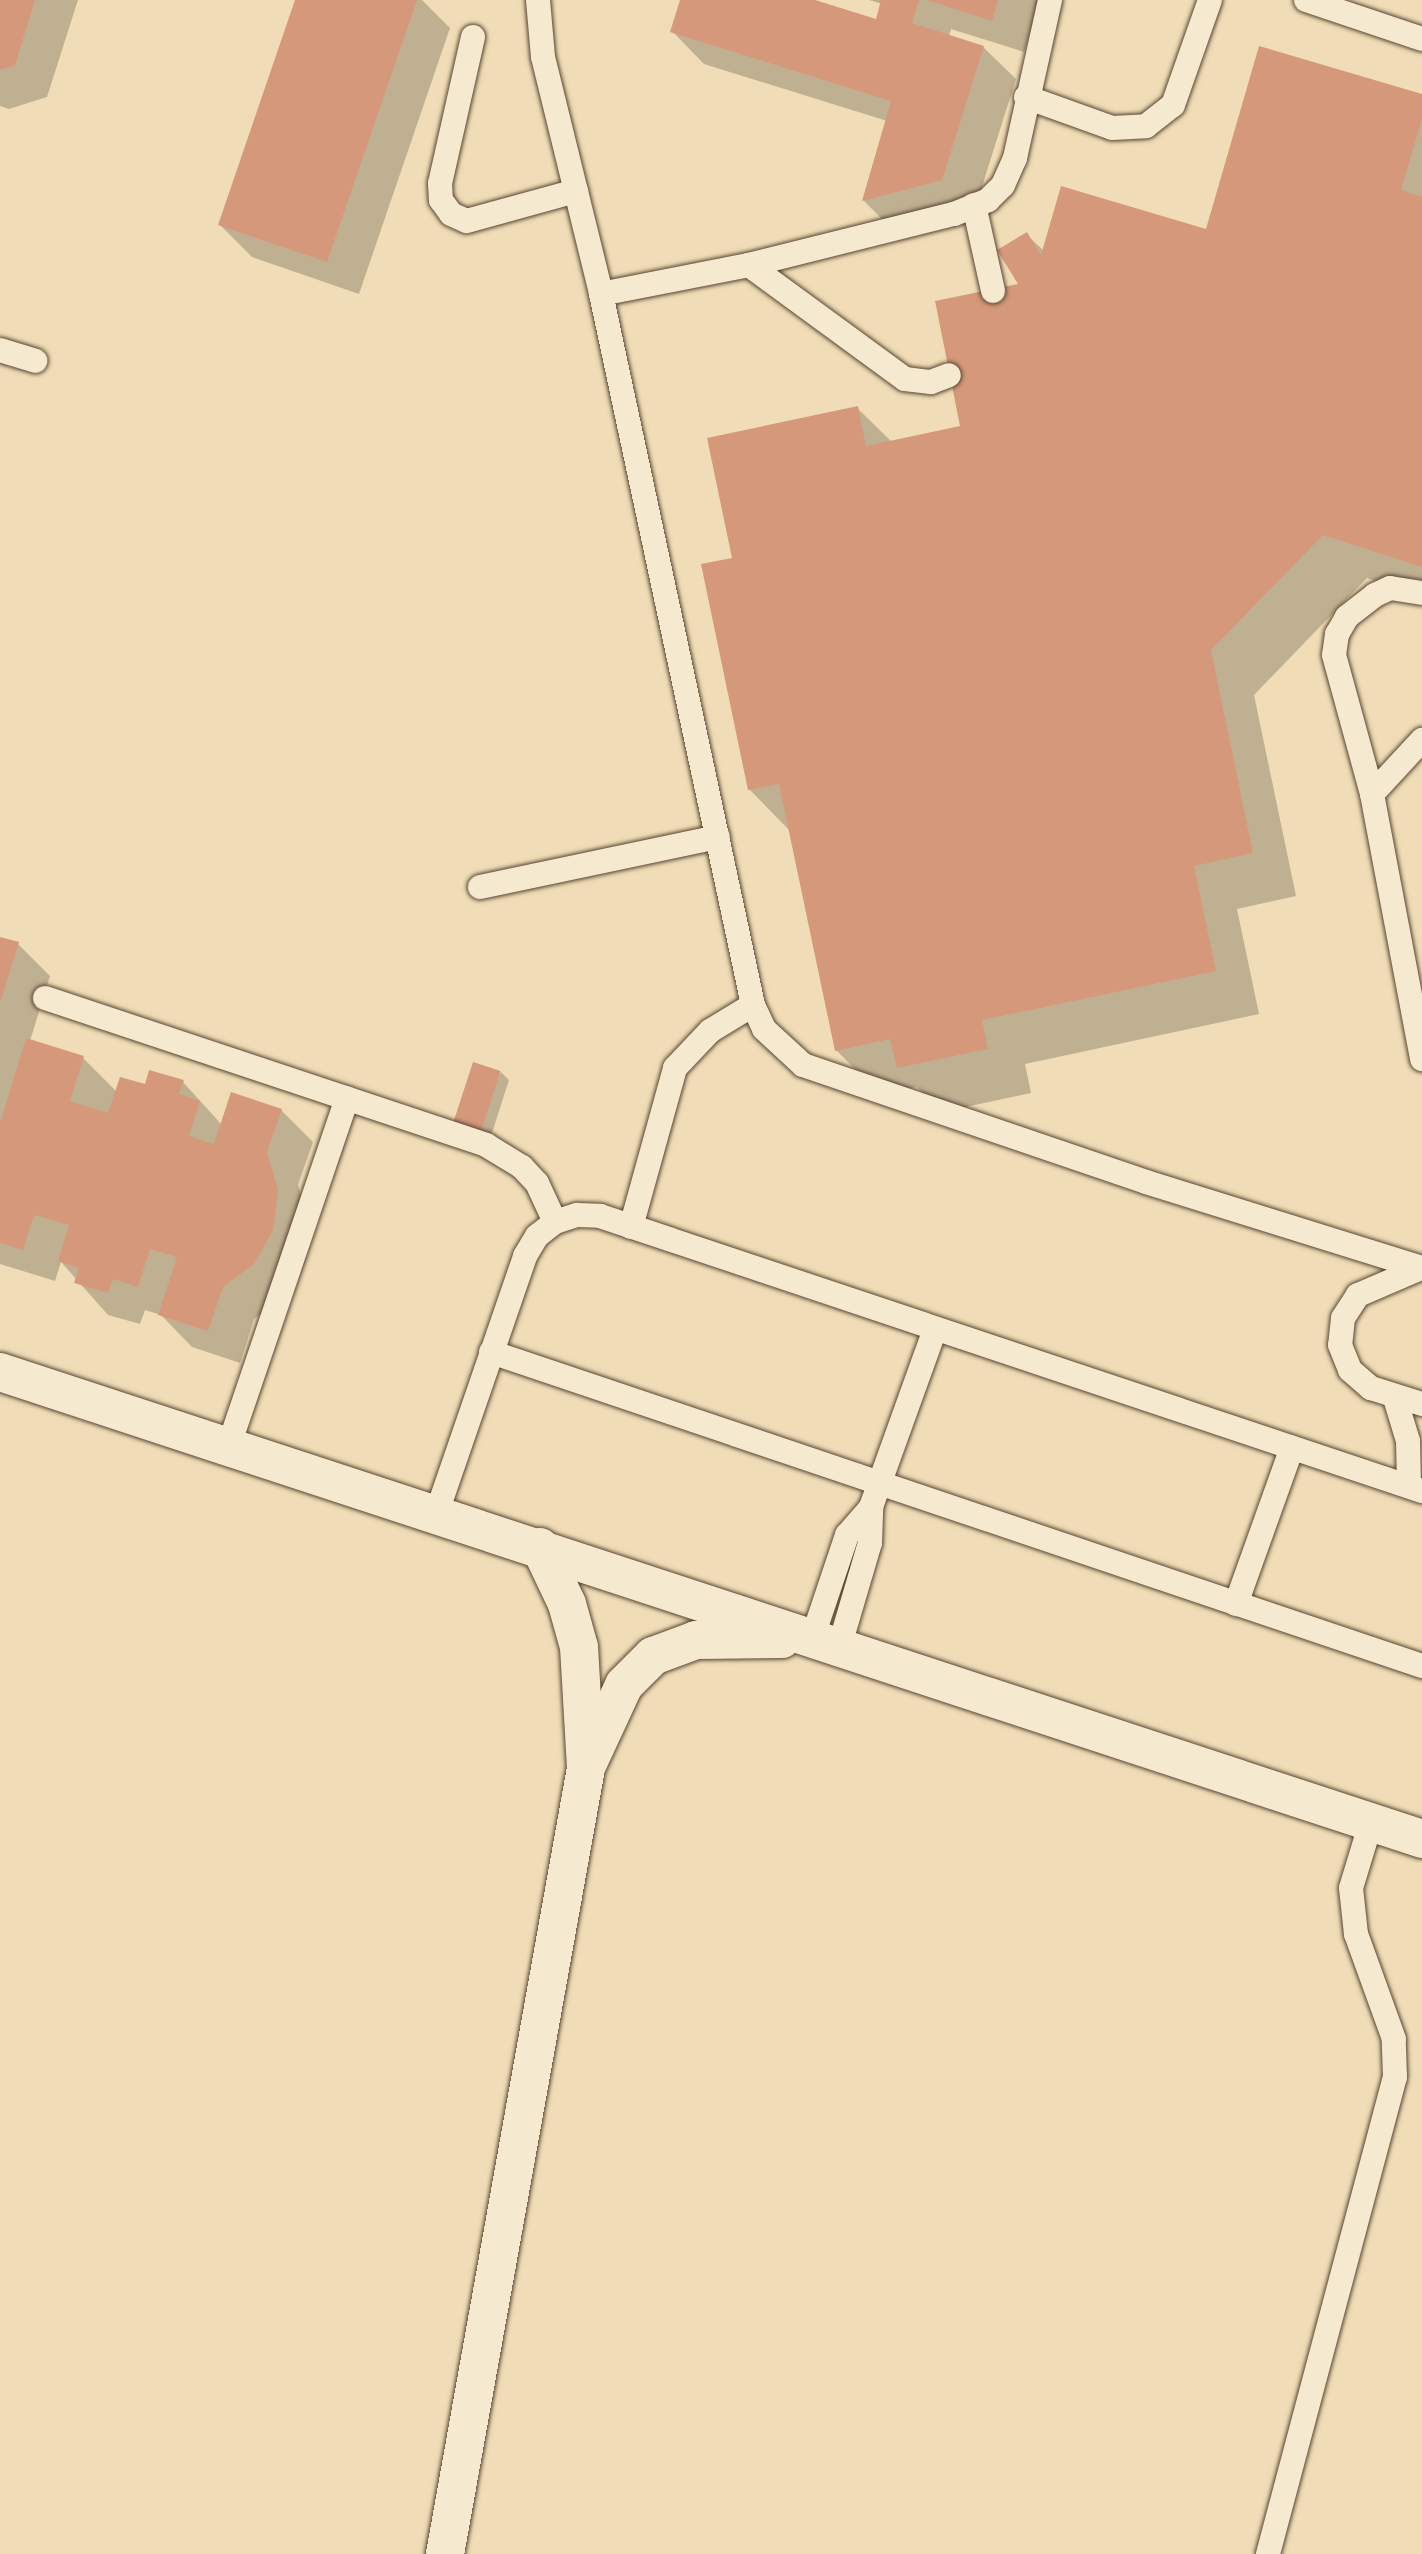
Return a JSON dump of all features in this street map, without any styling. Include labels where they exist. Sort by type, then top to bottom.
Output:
[{"type":"street","points":[[0,1372],[436,1512],[1422,1839]]},
{"type":"street","points":[[445,2554],[586,1768],[579,1647],[567,1604],[540,1547]]},
{"type":"street","points":[[586,1768],[624,1685],[653,1656],[696,1640],[825,1643]]},
{"type":"lane","points":[[538,0],[537,28],[601,295],[753,1005],[781,1050],[803,1065],[1146,1182],[1422,1268]]},
{"type":"lane","points":[[601,295],[748,265],[974,205],[1003,185],[1015,158],[1026,97],[1050,0]]},
{"type":"lane","points":[[1026,97],[1112,128],[1146,126],[1173,105],[1210,0]]},
{"type":"lane","points":[[1306,0],[1422,39]]},
{"type":"lane","points":[[472,37],[440,183],[441,200],[451,214],[467,221],[576,191]]},
{"type":"lane","points":[[974,205],[993,291]]},
{"type":"lane","points":[[748,265],[905,379],[931,382],[949,375]]},
{"type":"lane","points":[[0,350],[35,360]]},
{"type":"lane","points":[[1422,593],[1398,588],[1375,595],[1347,617],[1337,634],[1334,654],[1372,793],[1422,1059]]},
{"type":"lane","points":[[1372,793],[1422,740]]},
{"type":"lane","points":[[480,887],[718,837]]},
{"type":"lane","points":[[45,998],[505,1154],[537,1183],[555,1222]]},
{"type":"lane","points":[[631,1227],[675,1068],[710,1031],[753,1005]]},
{"type":"lane","points":[[229,1445],[347,1099]]},
{"type":"lane","points":[[436,1512],[525,1256],[537,1236],[555,1222],[577,1215],[600,1216],[1415,1489],[1408,1441],[1395,1398]]},
{"type":"lane","points":[[1422,1268],[1358,1294],[1343,1318],[1340,1345],[1350,1370],[1371,1388],[1395,1398],[1422,1404]]},
{"type":"lane","points":[[825,1643],[847,1535],[871,1507],[935,1329]]},
{"type":"lane","points":[[491,1352],[1422,1666]]},
{"type":"lane","points":[[1236,1604],[1292,1448]]},
{"type":"lane","points":[[1268,2554],[1395,2077],[1394,2039],[1354,1923],[1351,1888],[1371,1822]]},
{"type":"building","points":[[0,0],[35,0],[15,65],[0,70]]},
{"type":"building","points":[[295,0],[417,0],[327,262],[218,225]]},
{"type":"building","points":[[680,0],[815,0],[876,19],[881,0],[919,0],[912,23],[984,46],[942,180],[862,201],[891,101],[670,32]]},
{"type":"building","points":[[927,0],[998,0],[992,21]]},
{"type":"building","points":[[1259,46],[1422,94],[1422,119],[1401,190],[1422,197],[1422,567],[1323,535],[1211,650],[1253,853],[1194,866],[1216,971],[982,1020],[988,1049],[897,1068],[890,1039],[835,1051],[779,784],[748,790],[701,564],[732,558],[707,438],[858,406],[866,446],[960,426],[935,301],[1018,284],[997,250],[1027,232],[1041,255],[1061,186],[1206,229]]},
{"type":"building","points":[[0,937],[19,942],[1,1000],[0,1000]]},
{"type":"building","points":[[26,1038],[84,1056],[70,1101],[108,1113],[120,1077],[145,1084],[149,1070],[184,1080],[179,1094],[200,1101],[189,1136],[214,1144],[231,1092],[282,1109],[267,1152],[278,1190],[273,1230],[254,1264],[223,1287],[208,1331],[158,1315],[177,1257],[150,1249],[138,1287],[113,1279],[108,1293],[74,1283],[79,1268],[58,1261],[69,1225],[34,1215],[23,1250],[0,1243],[0,1123]]},
{"type":"building","points":[[473,1062],[501,1071],[481,1132],[453,1123]]}]
